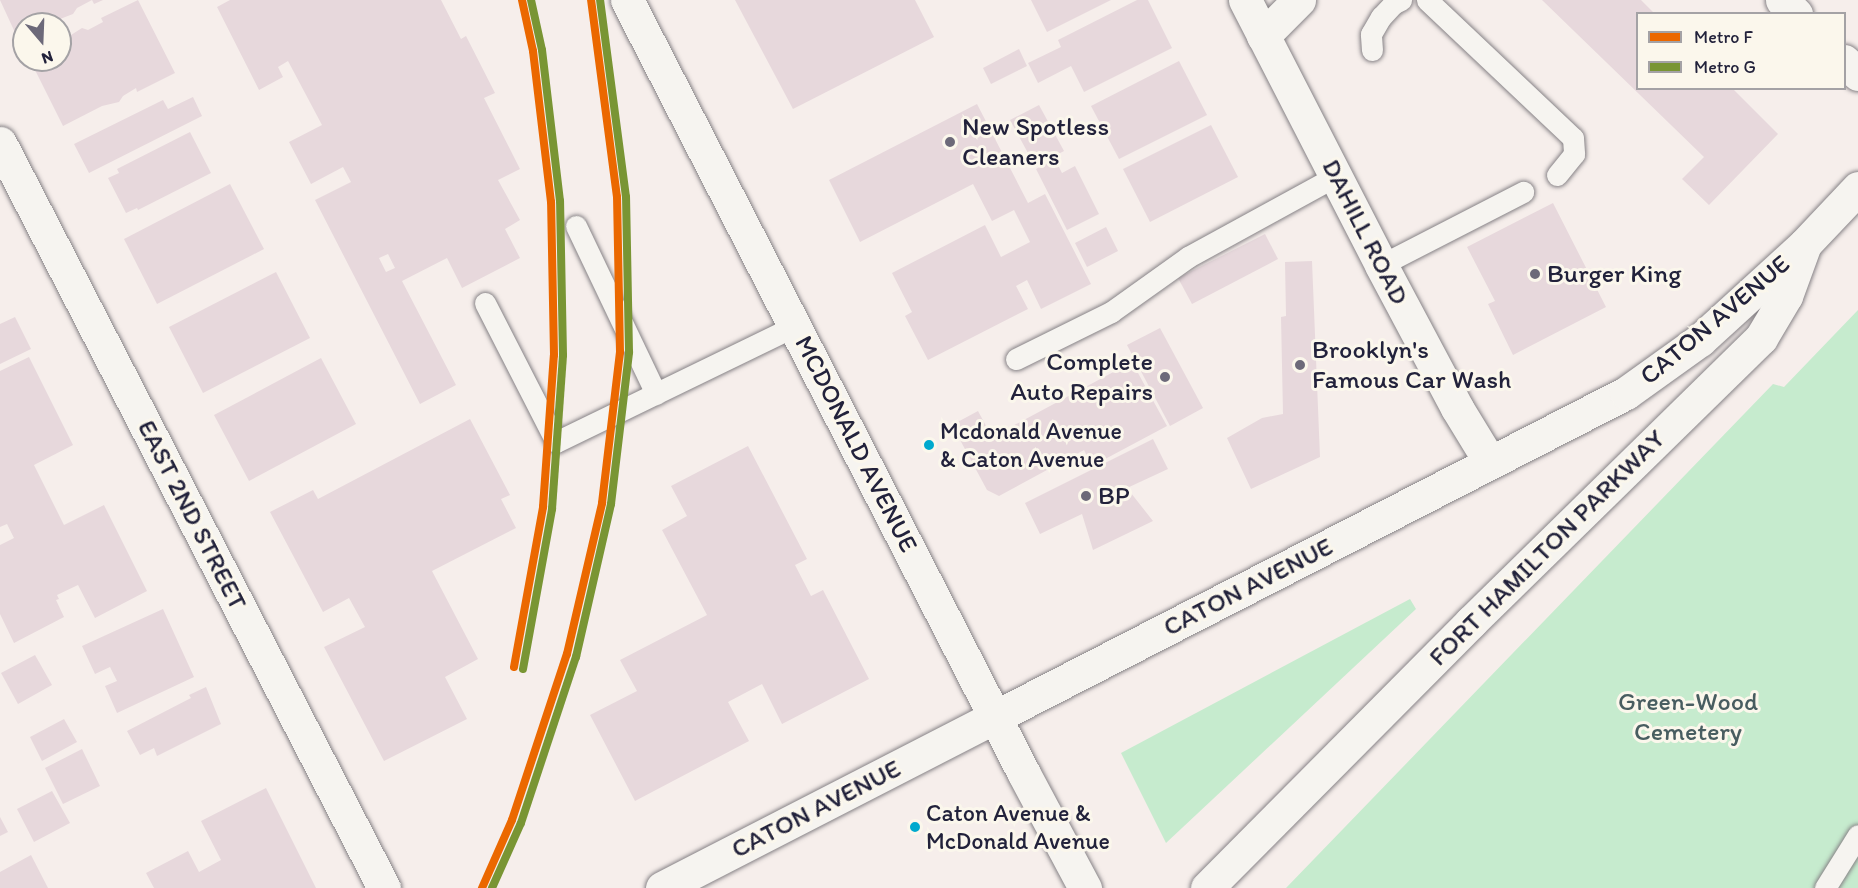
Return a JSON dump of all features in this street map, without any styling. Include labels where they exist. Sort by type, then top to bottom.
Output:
[{"type":"main road","name":"MCDONALD AVENUE","points":[[627,0],[1085,888]]},
{"type":"main road","name":"DAHILL ROAD","points":[[1245,0],[1381,265],[1457,408],[1490,462]]},
{"type":"main road","points":[[1263,36],[1299,0]]},
{"type":"main road","points":[[1782,0],[1794,12]]},
{"type":"main road","points":[[1846,62],[1858,74]]},
{"type":"main road","name":"EAST 2ND STREET","points":[[0,143],[384,888]]},
{"type":"main road","name":"FORT HAMILTON PARKWAY","points":[[1207,888],[1472,622],[1761,338],[1786,296],[1805,244],[1858,188]]},
{"type":"main road","name":"CATON AVENUE","points":[[662,888],[1626,393],[1700,340],[1805,244]]},
{"type":"lane","points":[[1372,50],[1371,34],[1381,17],[1393,4],[1401,0]]},
{"type":"lane","points":[[1427,0],[1573,138],[1574,154],[1557,175]]},
{"type":"lane","points":[[1016,359],[1111,312],[1188,257],[1335,176]]},
{"type":"lane","points":[[1381,265],[1523,192]]},
{"type":"lane","points":[[576,226],[656,394]]},
{"type":"lane","points":[[485,303],[556,442],[795,326]]},
{"type":"lane","points":[[1825,888],[1858,835]]},
{"type":"green space","name":"Green-Wood Cemetery","points":[[1858,310],[1858,888],[1286,888],[1773,384],[1784,387]]},
{"type":"green space","points":[[1410,599],[1416,609],[1166,843],[1121,753]]},
{"type":"building","points":[[0,0],[92,0],[77,8],[72,14],[72,12],[12,12],[12,26]]},
{"type":"building","points":[[138,0],[175,73],[137,92],[136,88],[123,96],[119,102],[102,106],[63,126],[36,72],[72,72],[72,34],[82,28],[88,30],[103,22],[101,18]]},
{"type":"building","points":[[230,0],[441,0],[461,39],[466,36],[495,93],[484,98],[520,169],[498,180],[520,220],[505,229],[520,258],[462,288],[447,258],[402,281],[456,385],[420,404],[315,200],[351,182],[343,167],[311,184],[289,142],[322,125],[288,61],[278,67],[283,77],[259,90],[217,7]],"holes":[[[388,254],[395,268],[386,272],[379,258]]]},
{"type":"building","points":[[735,0],[915,0],[934,37],[793,109]]},
{"type":"building","points":[[1031,0],[1111,0],[1047,32]]},
{"type":"building","points":[[1137,0],[1148,0],[1172,48],[1084,92],[1071,66],[1038,83],[1028,63],[1061,47],[1058,40]]},
{"type":"building","points":[[1542,0],[1641,0],[1653,12],[1636,12],[1636,90],[1734,90],[1778,134],[1709,205],[1682,179],[1704,157]]},
{"type":"building","points":[[1019,49],[1027,66],[991,84],[983,68]]},
{"type":"building","points":[[1179,61],[1207,115],[1119,159],[1091,106]]},
{"type":"building","points":[[193,97],[202,116],[89,173],[74,144],[163,100],[168,109]]},
{"type":"building","points":[[977,104],[1028,203],[1045,194],[1091,284],[1041,309],[1027,280],[1016,286],[1028,309],[928,360],[905,316],[912,312],[892,273],[985,225],[1001,257],[1030,242],[1014,210],[992,221],[973,184],[860,242],[829,180]]},
{"type":"building","points":[[1039,105],[1064,151],[1035,166],[1010,120]]},
{"type":"building","points":[[1211,125],[1238,177],[1150,222],[1123,169]]},
{"type":"building","points":[[190,132],[211,173],[138,210],[137,208],[126,213],[108,178],[119,173],[117,169]]},
{"type":"building","points":[[1055,159],[1062,173],[1075,166],[1099,214],[1067,230],[1036,169]]},
{"type":"building","points":[[230,184],[264,249],[157,304],[124,239]]},
{"type":"building","name":"Burger King","points":[[1553,203],[1606,307],[1513,355],[1488,304],[1495,301],[1467,247]]},
{"type":"building","points":[[1106,227],[1118,251],[1087,267],[1075,243]]},
{"type":"building","points":[[1265,234],[1278,259],[1192,304],[1178,278]]},
{"type":"building","name":"Brooklyn's Famous Car Wash","points":[[1312,261],[1320,457],[1251,489],[1227,438],[1262,418],[1283,414],[1281,317],[1286,316],[1285,262]]},
{"type":"building","points":[[276,272],[310,338],[203,393],[169,327]]},
{"type":"building","points":[[15,317],[31,349],[0,364],[0,324]]},
{"type":"building","name":"Complete Auto Repairs","points":[[1160,328],[1203,408],[1170,426],[1127,345]]},
{"type":"building","points":[[29,357],[73,445],[34,465],[64,525],[104,505],[147,591],[95,618],[78,585],[57,595],[59,599],[56,600],[64,617],[14,643],[0,614],[0,545],[14,538],[7,524],[0,527],[0,371]]},
{"type":"building","points":[[321,358],[356,424],[249,481],[214,415]]},
{"type":"building","points":[[1132,362],[1167,426],[1092,466],[1084,450],[999,496],[987,490],[952,425],[978,411],[992,437]]},
{"type":"building","points":[[470,419],[510,495],[501,499],[516,528],[432,571],[478,659],[445,677],[467,719],[384,761],[324,647],[365,627],[349,598],[323,612],[270,512],[313,490],[318,499]]},
{"type":"building","name":"BP","points":[[1153,439],[1168,469],[1127,488],[1153,521],[1093,550],[1082,514],[1040,534],[1025,503]]},
{"type":"building","points":[[748,446],[807,559],[795,565],[811,596],[823,590],[869,679],[782,724],[762,684],[728,702],[749,741],[635,801],[590,715],[637,691],[620,660],[707,615],[662,530],[687,516],[671,486]]},
{"type":"building","points":[[163,609],[194,677],[117,713],[105,686],[117,681],[110,667],[95,674],[82,646]]},
{"type":"building","points":[[35,655],[52,685],[18,704],[1,673]]},
{"type":"building","points":[[206,687],[221,724],[157,756],[154,748],[140,755],[127,731],[191,698],[189,695]]},
{"type":"building","points":[[64,719],[77,742],[42,761],[30,737]]},
{"type":"building","points":[[82,749],[100,786],[63,804],[45,768]]},
{"type":"building","points":[[266,788],[316,888],[154,888],[146,873],[188,851],[199,872],[221,860],[201,821]]},
{"type":"building","points":[[52,791],[70,823],[34,842],[17,809]]},
{"type":"building","points":[[0,817],[8,832],[0,836]]},
{"type":"building","points":[[31,855],[48,888],[0,888],[0,872]]},
{"type":"metro line","name":"F","points":[[514,667],[543,507],[554,355],[551,202],[533,51],[522,0]]},
{"type":"metro line","name":"G","points":[[523,669],[552,509],[563,355],[560,201],[542,50],[531,0]]},
{"type":"metro line","name":"F","points":[[482,888],[512,820],[567,654],[602,503],[620,352],[617,197],[591,0]]},
{"type":"metro line","name":"G","points":[[492,888],[521,823],[576,657],[611,504],[629,352],[626,197],[600,0]]},
{"type":"place","name":"New Spotless Cleaners","points":[[950,142]]},
{"type":"place","name":"Burger King","points":[[1535,274]]},
{"type":"place","name":"Brooklyn's Famous Car Wash","points":[[1300,365]]},
{"type":"place","name":"Complete Auto Repairs","points":[[1165,377]]},
{"type":"place","name":"Mcdonald Avenue & Caton Avenue","points":[[929,445]]},
{"type":"place","name":"BP","points":[[1086,496]]},
{"type":"place","name":"Caton Avenue & McDonald Avenue","points":[[915,827]]}]
